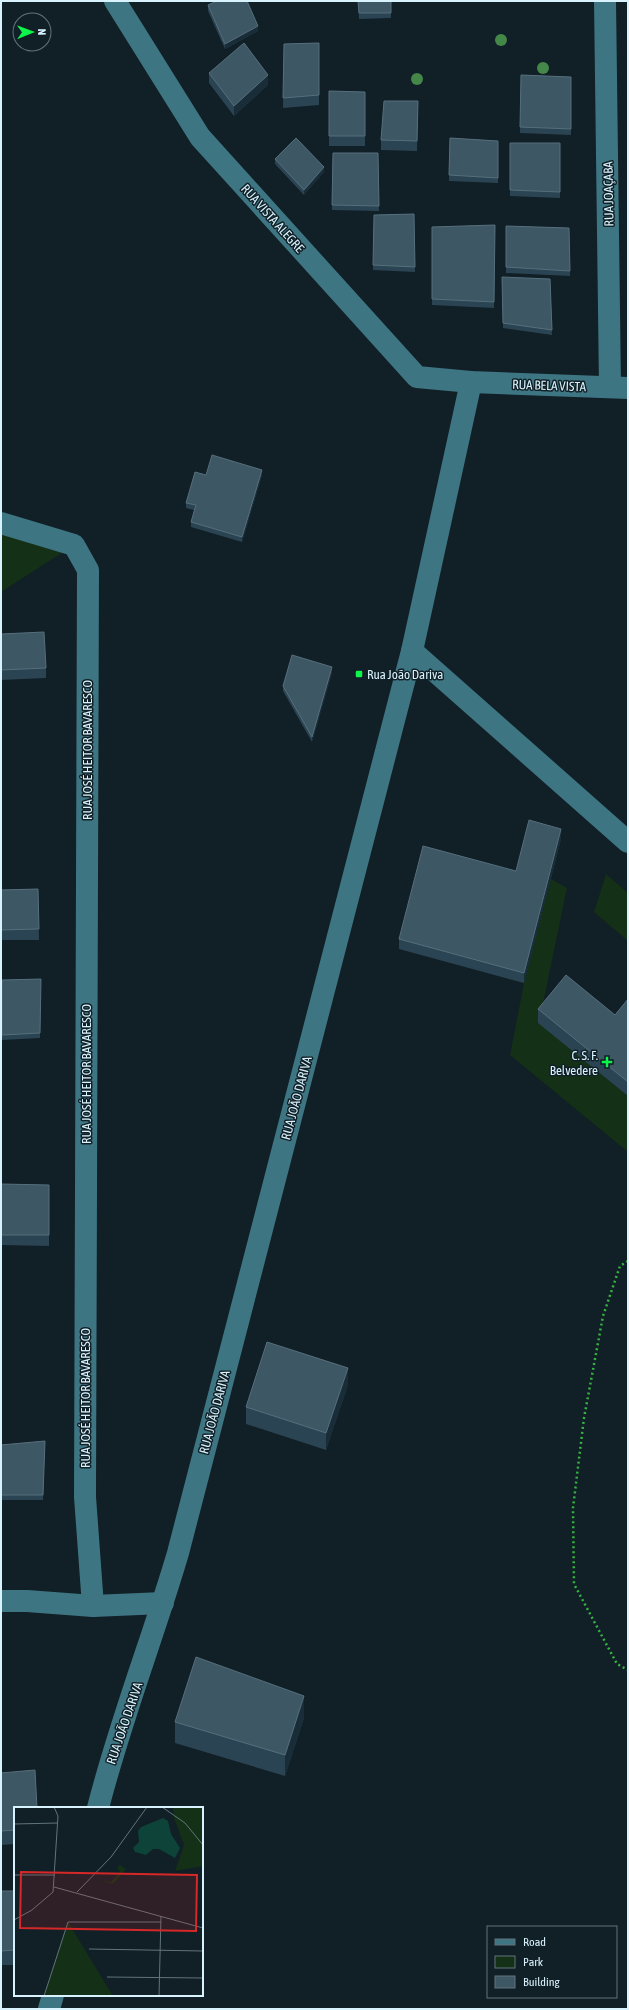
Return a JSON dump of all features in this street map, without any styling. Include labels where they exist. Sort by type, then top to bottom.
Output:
[{"type":"street","name":"RUA VISTA ALEGRE","points":[[116,1],[200,137],[417,377],[471,382]]},
{"type":"street","name":"RUA JOAÇABA","points":[[604,1],[619,387]]},
{"type":"street","name":"RUA BELA VISTA","points":[[471,382],[619,387]]},
{"type":"street","name":"RUA JOÃO DARIVA","points":[[98,1807],[110,1760],[163,1603],[412,651],[471,382]]},
{"type":"street","name":"RUA JOSÉ HEITOR BAVARESCO","points":[[1,523],[74,545],[88,570],[85,1497],[93,1606]]},
{"type":"street","points":[[412,651],[628,842]]},
{"type":"street","points":[[1,1601],[27,1601],[93,1606],[163,1603]]},
{"type":"street","points":[[49,2009],[53,1996]]},
{"type":"path","points":[[628,1261],[620,1266],[603,1316],[584,1418],[573,1508],[574,1584],[617,1664],[628,1670]]},
{"type":"green space","points":[[1,523],[74,545],[1,592]]},
{"type":"green space","points":[[606,874],[628,893],[628,941],[594,912]]},
{"type":"green space","points":[[551,879],[567,888],[539,1023],[628,1096],[628,1152],[510,1055],[524,983]]},
{"type":"building","points":[[217,1],[247,1],[258,26],[225,44],[208,5]]},
{"type":"building","points":[[358,1],[391,1],[391,13],[359,13]]},
{"type":"building","points":[[244,43],[268,75],[234,106],[209,73]]},
{"type":"building","points":[[319,43],[319,95],[283,98],[284,44]]},
{"type":"building","points":[[521,75],[571,77],[571,129],[520,127]]},
{"type":"building","points":[[329,91],[365,92],[365,136],[329,136]]},
{"type":"building","points":[[384,101],[418,101],[417,141],[381,140]]},
{"type":"building","points":[[296,138],[324,167],[304,190],[275,159]]},
{"type":"building","points":[[450,138],[498,141],[498,178],[449,175]]},
{"type":"building","points":[[510,143],[560,143],[560,192],[510,190]]},
{"type":"building","points":[[333,153],[378,153],[379,206],[332,205]]},
{"type":"building","points":[[414,214],[415,267],[373,265],[374,215]]},
{"type":"building","points":[[495,225],[494,302],[432,299],[432,227]]},
{"type":"building","points":[[506,226],[569,228],[570,271],[506,267]]},
{"type":"building","points":[[502,277],[550,279],[552,330],[503,323]]},
{"type":"building","points":[[212,455],[262,470],[242,537],[191,522],[196,505],[186,503],[195,472],[206,475]]},
{"type":"building","points":[[44,632],[46,668],[1,670],[1,634]]},
{"type":"building","points":[[292,655],[332,667],[312,737],[283,686]]},
{"type":"building","points":[[529,820],[561,829],[524,973],[399,939],[423,846],[516,871]]},
{"type":"building","points":[[38,889],[39,929],[1,930],[1,890]]},
{"type":"building","name":"C. S. F. Belvedere","points":[[566,975],[615,1015],[628,999],[628,1082],[538,1009]]},
{"type":"building","points":[[41,979],[40,1033],[2,1035],[2,980]]},
{"type":"building","points":[[1,1184],[49,1185],[49,1235],[1,1235]]},
{"type":"building","points":[[267,1342],[348,1368],[326,1433],[246,1407]]},
{"type":"building","points":[[45,1441],[43,1495],[1,1495],[1,1445]]},
{"type":"building","points":[[196,1657],[304,1696],[285,1755],[175,1722]]},
{"type":"building","points":[[35,1770],[37,1807],[14,1807],[14,1830],[1,1831],[1,1773]]},
{"type":"building","points":[[1,1891],[14,1891],[14,1950],[1,1951]]},
{"type":"place","name":"Rua João Dariva","points":[[359,674]]},
{"type":"place","name":"C. S. F. Belvedere","points":[[607,1062]]}]
